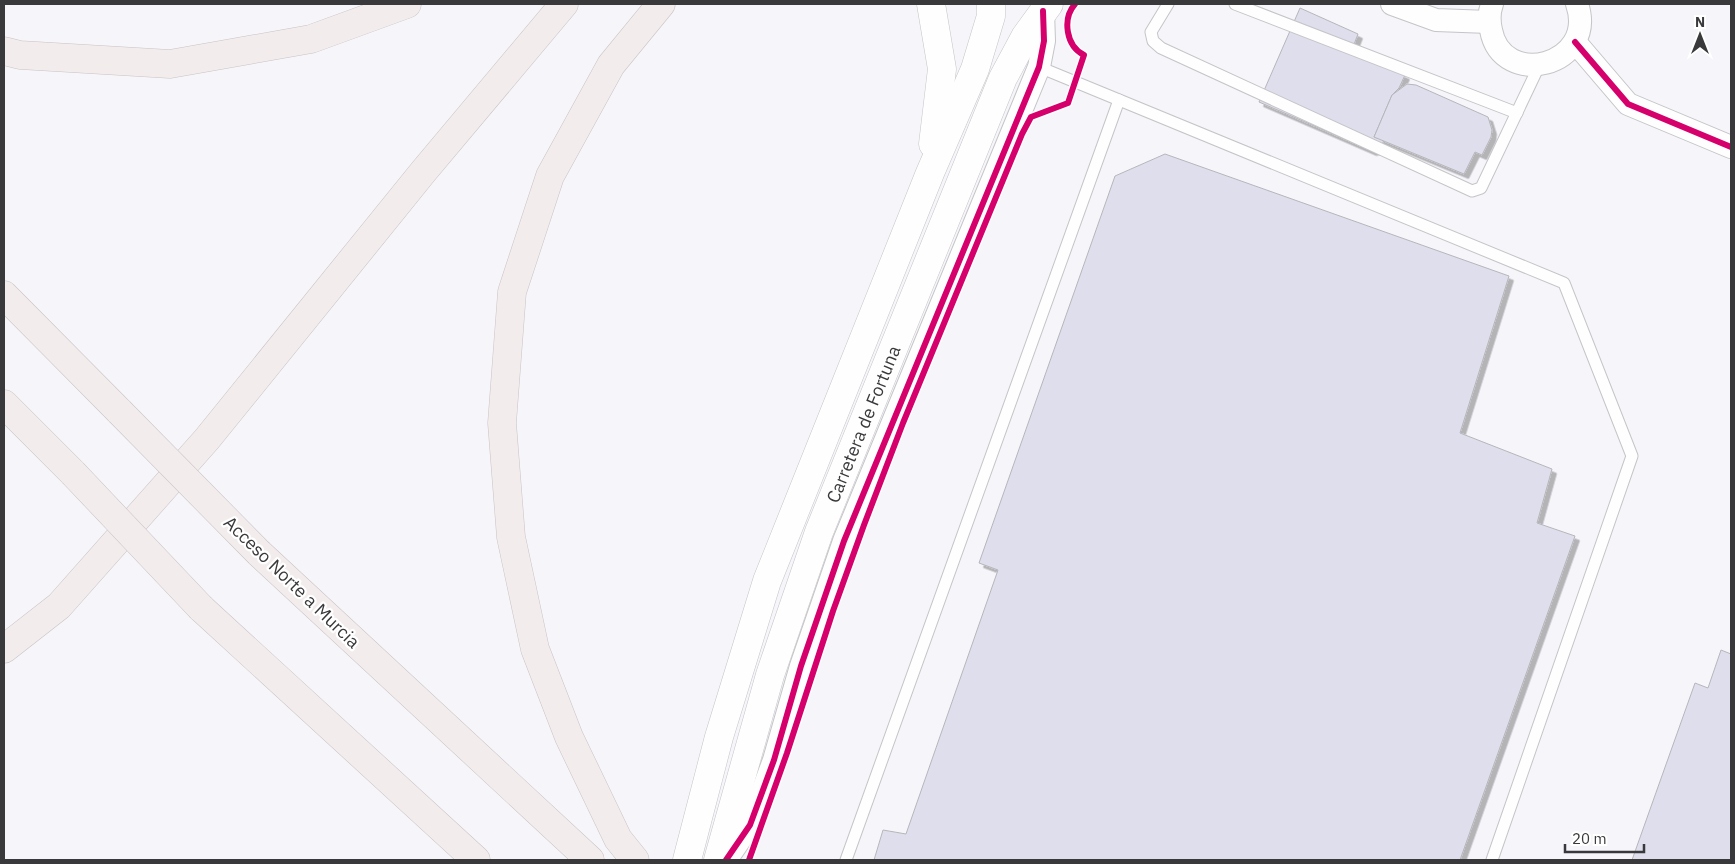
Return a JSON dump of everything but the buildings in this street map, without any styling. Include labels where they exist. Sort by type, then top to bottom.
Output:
[{"type":"highway","points":[[4,51],[20,55],[170,64],[310,39],[407,4]]},
{"type":"highway","points":[[4,649],[58,606],[207,439],[423,172],[564,4]]},
{"type":"highway","points":[[635,860],[618,839],[570,737],[535,650],[511,537],[502,423],[512,292],[550,176],[611,65],[661,4]]},
{"type":"highway","name":"Acceso Norte a Murcia","points":[[4,295],[259,553],[590,860]]},
{"type":"highway","points":[[4,404],[73,473],[201,608],[476,860]]},
{"type":"main road","points":[[930,4],[942,69],[930,173]]},
{"type":"main road","name":"Carretera de Fortuna","points":[[689,855],[719,737],[767,582],[930,173],[975,69],[991,16],[991,4]]},
{"type":"main road","name":"Carretera de Fortuna","points":[[718,860],[770,674],[819,532],[1003,78],[1025,37],[1046,7]]},
{"type":"street","points":[[1392,4],[1436,20],[1491,13],[1492,37],[1505,54],[1525,65],[1539,66],[1554,62],[1566,54],[1575,42],[1580,28],[1580,12],[1577,4]]},
{"type":"street","points":[[726,860],[750,825],[774,760],[801,666],[844,542],[1039,67],[1044,40],[1046,7]]},
{"type":"street","points":[[1575,42],[1628,104],[1731,147]]},
{"type":"lane","points":[[1168,4],[1151,32],[1153,41],[1161,48],[1472,191],[1481,188],[1539,66]]},
{"type":"lane","points":[[1235,4],[1517,112]]},
{"type":"lane","points":[[1039,67],[1564,283],[1632,456],[1492,860]]},
{"type":"lane","points":[[846,860],[1118,100]]},
{"type":"cycle path","points":[[749,860],[864,525],[903,423],[1022,134],[1031,117],[1068,103],[1084,55],[1073,45],[1068,32],[1068,17],[1075,4]]},
{"type":"cycle path","points":[[726,860],[750,825],[774,760],[801,666],[844,541],[1039,67],[1044,41],[1043,11]]},
{"type":"cycle path","points":[[1575,42],[1628,104],[1731,147]]}]
